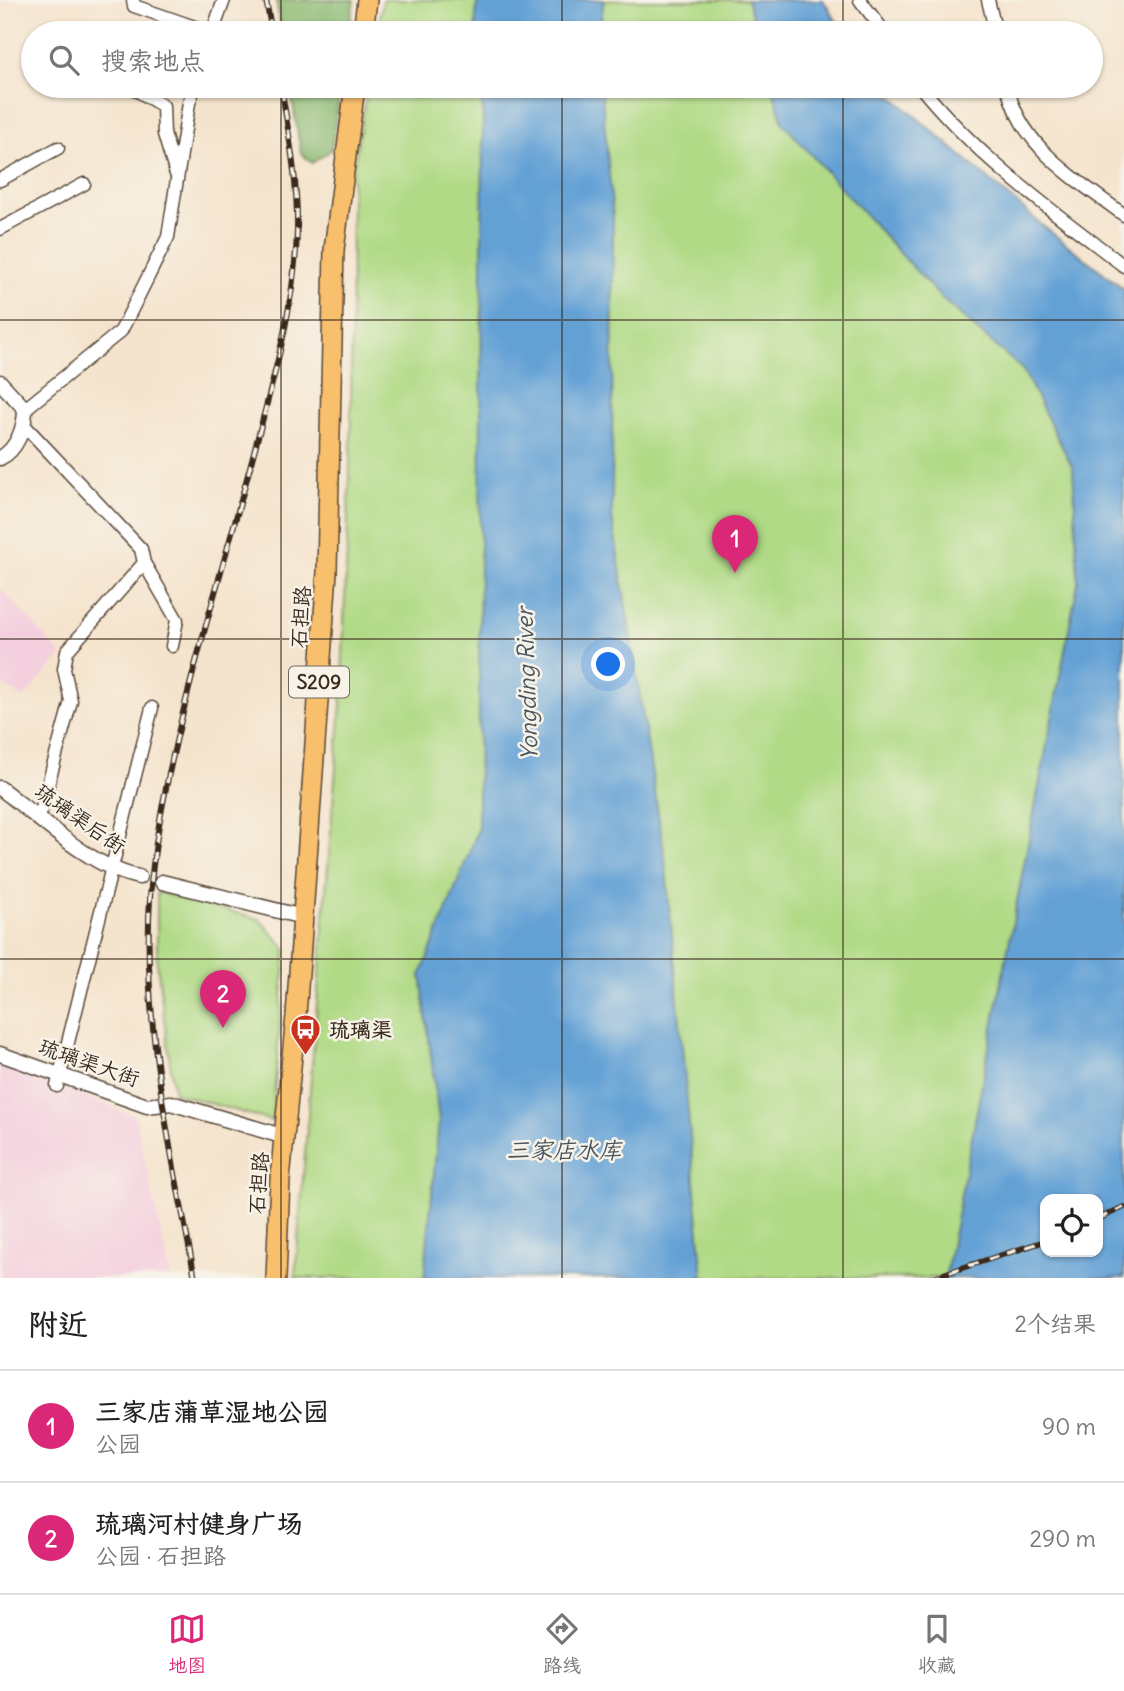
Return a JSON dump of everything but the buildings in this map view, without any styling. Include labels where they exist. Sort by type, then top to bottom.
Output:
[{"type":"main road","points":[[365,21],[368,0]]},
{"type":"main road","name":"石担路","points":[[276,1278],[327,572],[334,250],[353,98]]},
{"type":"street","points":[[133,0],[134,6],[177,21]]},
{"type":"street","points":[[216,21],[224,0]]},
{"type":"street","points":[[860,0],[876,21]]},
{"type":"street","points":[[988,0],[993,21]]},
{"type":"street","points":[[150,98],[163,106],[164,134],[177,178]]},
{"type":"street","points":[[25,409],[121,331],[168,237],[193,98]]},
{"type":"street","points":[[931,98],[995,166],[1124,266]]},
{"type":"street","points":[[1010,98],[1012,109],[1044,155],[1124,215]]},
{"type":"street","points":[[0,180],[58,148]]},
{"type":"street","points":[[0,229],[84,184]]},
{"type":"street","points":[[0,382],[25,409],[25,426],[6,456],[0,458]]},
{"type":"street","points":[[25,426],[141,550],[144,563],[177,620],[173,646]]},
{"type":"street","points":[[39,817],[71,701],[64,669],[67,651],[144,563]]},
{"type":"street","points":[[59,1081],[152,708]]},
{"type":"street","name":"琉璃渠后街","points":[[0,788],[110,868],[139,877]]},
{"type":"street","points":[[162,882],[303,917]]},
{"type":"street","name":"琉璃渠大街","points":[[0,1054],[59,1081],[147,1106],[171,1103],[285,1137]]},
{"type":"shaded area","points":[[0,588],[62,655],[24,698],[0,683]]},
{"type":"shaded area","points":[[0,1063],[135,1116],[171,1278],[0,1278]]},
{"type":"green space","points":[[276,0],[354,0],[351,21],[280,21]]},
{"type":"green space","points":[[383,0],[823,0],[836,21],[379,21]]},
{"type":"green space","points":[[292,98],[339,98],[331,150],[312,163],[301,153]]},
{"type":"green space","points":[[366,98],[894,98],[1043,226],[1124,289],[1124,1278],[295,1278],[341,705],[351,440],[352,175]]},
{"type":"green space","points":[[157,892],[259,919],[286,949],[272,1121],[174,1093],[157,963]]},
{"type":"water","points":[[477,0],[604,0],[601,21],[476,21]]},
{"type":"water","points":[[747,0],[823,0],[836,21],[753,21]]},
{"type":"water","name":"三家店水库","points":[[481,98],[602,98],[613,217],[612,517],[665,858],[703,1278],[424,1278],[439,1121],[421,975],[478,830]]},
{"type":"water","points":[[776,98],[894,98],[1043,226],[1124,289],[1124,1278],[945,1278],[1078,582],[1073,468],[1023,370],[940,297],[783,123]]},
{"type":"railway","points":[[266,0],[270,21]]},
{"type":"railway","points":[[195,1278],[157,1061],[151,1007],[150,898],[156,843],[175,744],[288,315],[297,231],[296,194],[283,98]]},
{"type":"railway","points":[[1103,1217],[1124,1207]]},
{"type":"railway","points":[[931,1278],[1040,1243]]},
{"type":"place","name":"三家店蒲草湿地公园","points":[[735,573]]},
{"type":"place","name":"琉璃河村健身广场","points":[[223,1028]]},
{"type":"place","name":"琉璃渠","points":[[306,1057]]},
{"type":"water label","name":"Yongding River","points":[[527,684]]}]
